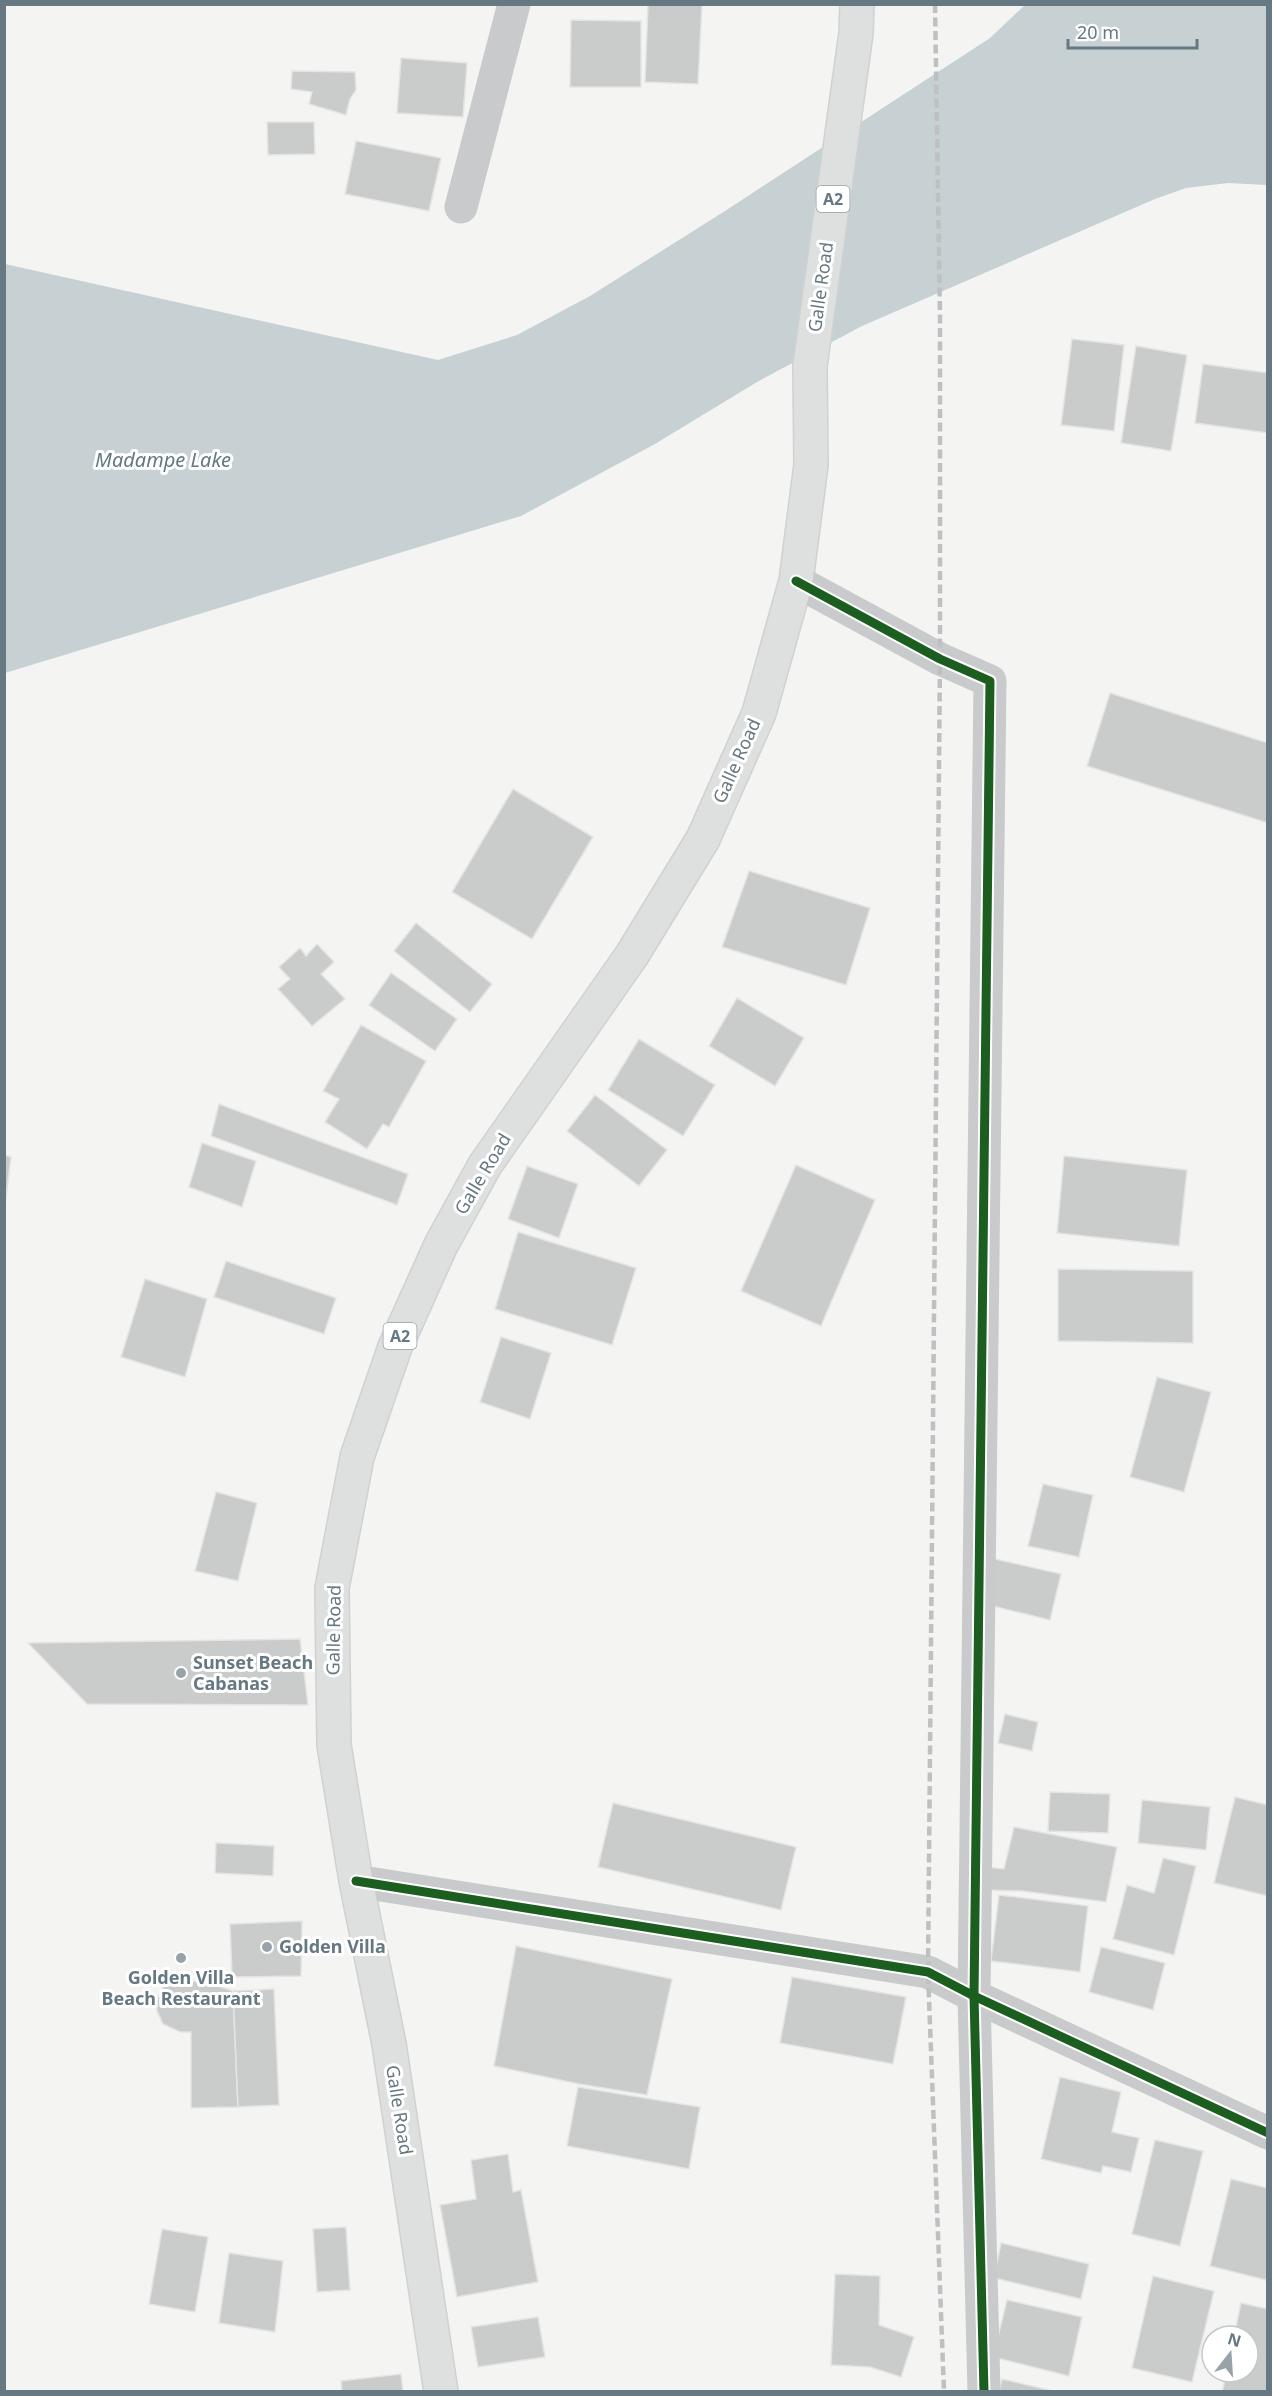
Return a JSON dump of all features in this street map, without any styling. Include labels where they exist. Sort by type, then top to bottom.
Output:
[{"type":"highway","name":"Galle Road","points":[[441,2391],[389,2044],[356,1881],[334,1745],[333,1588],[357,1457],[395,1347],[441,1245],[485,1166],[632,955],[703,839],[759,713],[796,580],[812,465],[810,366],[856,19]]},
{"type":"street","points":[[460,207],[514,4]]},
{"type":"street","points":[[796,580],[940,659],[990,681],[974,1996],[984,2391]]},
{"type":"street","points":[[356,1881],[928,1972],[974,1996],[1268,2133]]},
{"type":"water","name":"Madampe Lake","points":[[1025,5],[1267,5],[1267,185],[1228,183],[1186,188],[1155,199],[862,326],[757,382],[655,444],[521,516],[5,673],[5,264],[438,360],[517,335],[590,296],[990,38]]},
{"type":"building","points":[[648,4],[702,5],[698,84],[645,82]]},
{"type":"building","points":[[571,20],[641,21],[641,87],[570,87]]},
{"type":"building","points":[[401,58],[467,63],[463,117],[397,113]]},
{"type":"building","points":[[292,71],[355,72],[356,90],[350,99],[346,115],[309,104],[312,92],[291,89]]},
{"type":"building","points":[[267,122],[314,122],[315,154],[268,155]]},
{"type":"building","points":[[356,141],[441,158],[429,211],[345,194]]},
{"type":"building","points":[[1072,339],[1124,345],[1114,431],[1061,425]]},
{"type":"building","points":[[1136,346],[1187,355],[1171,451],[1121,443]]},
{"type":"building","points":[[1203,364],[1268,373],[1268,433],[1195,423]]},
{"type":"building","points":[[1110,693],[1268,743],[1268,823],[1087,766]]},
{"type":"building","points":[[513,789],[593,837],[532,939],[452,892]]},
{"type":"building","points":[[749,871],[870,908],[846,985],[722,947]]},
{"type":"building","points":[[416,923],[492,984],[470,1012],[394,951]]},
{"type":"building","points":[[317,944],[334,962],[321,974],[345,999],[312,1026],[278,989],[290,979],[279,967],[300,948],[306,956]]},
{"type":"building","points":[[391,973],[457,1019],[435,1051],[369,1005]]},
{"type":"building","points":[[737,998],[804,1038],[775,1086],[709,1046]]},
{"type":"building","points":[[361,1025],[426,1061],[389,1127],[383,1124],[367,1149],[325,1122],[339,1099],[323,1091]]},
{"type":"building","points":[[639,1039],[715,1085],[683,1136],[608,1090]]},
{"type":"building","points":[[595,1095],[667,1150],[639,1186],[567,1131]]},
{"type":"building","points":[[219,1104],[408,1174],[397,1205],[211,1136]]},
{"type":"building","points":[[202,1143],[256,1161],[242,1207],[189,1187]]},
{"type":"building","points":[[4,1155],[11,1157],[4,1214]]},
{"type":"building","points":[[1064,1156],[1187,1170],[1179,1246],[1057,1233]]},
{"type":"building","points":[[796,1165],[875,1200],[821,1326],[741,1291]]},
{"type":"building","points":[[527,1166],[578,1184],[559,1238],[508,1219]]},
{"type":"building","points":[[518,1232],[636,1268],[612,1345],[495,1309]]},
{"type":"building","points":[[226,1261],[336,1298],[324,1334],[214,1297]]},
{"type":"building","points":[[1058,1269],[1193,1271],[1193,1343],[1058,1341]]},
{"type":"building","points":[[145,1279],[207,1299],[185,1377],[121,1357]]},
{"type":"building","points":[[501,1337],[551,1353],[530,1419],[480,1402]]},
{"type":"building","points":[[1157,1377],[1211,1392],[1184,1492],[1130,1477]]},
{"type":"building","points":[[1043,1484],[1093,1495],[1079,1557],[1028,1546]]},
{"type":"building","points":[[216,1492],[257,1503],[238,1581],[195,1571]]},
{"type":"building","points":[[995,1559],[1061,1574],[1050,1620],[984,1604]]},
{"type":"building","name":"Sunset Beach Cabanas","points":[[300,1639],[308,1705],[87,1704],[28,1643]]},
{"type":"building","points":[[1005,1714],[1038,1722],[1032,1751],[998,1743]]},
{"type":"building","points":[[1050,1792],[1110,1794],[1108,1833],[1048,1831]]},
{"type":"building","points":[[1235,1797],[1268,1805],[1268,1896],[1214,1883]]},
{"type":"building","points":[[1142,1800],[1210,1807],[1206,1850],[1138,1843]]},
{"type":"building","points":[[613,1803],[796,1847],[781,1910],[598,1867]]},
{"type":"building","points":[[1014,1827],[1117,1847],[1106,1902],[1022,1891],[985,1890],[986,1867],[1004,1869]]},
{"type":"building","points":[[216,1843],[274,1846],[273,1876],[215,1873]]},
{"type":"building","points":[[1163,1858],[1196,1866],[1174,1955],[1113,1939],[1127,1885],[1154,1893]]},
{"type":"building","points":[[999,1895],[1088,1906],[1080,1972],[991,1961]]},
{"type":"building","name":"Golden Villa","points":[[302,1921],[301,1976],[232,1977],[230,1924]]},
{"type":"building","points":[[516,1946],[672,1979],[647,2095],[579,2084],[494,2066]]},
{"type":"building","points":[[1101,1947],[1165,1963],[1153,2010],[1089,1992]]},
{"type":"building","points":[[792,1977],[906,1997],[893,2064],[780,2043]]},
{"type":"building","points":[[172,1980],[206,1982],[233,1991],[238,2107],[191,2108],[191,2032],[180,2032],[163,2024],[157,2011],[156,2001],[164,1986]]},
{"type":"building","points":[[274,1989],[279,2105],[238,2107],[233,1991]]},
{"type":"building","points":[[1060,2077],[1121,2092],[1112,2132],[1139,2138],[1131,2172],[1103,2166],[1101,2173],[1041,2159]]},
{"type":"building","points":[[578,2087],[700,2107],[689,2169],[567,2146]]},
{"type":"building","points":[[1155,2140],[1203,2151],[1180,2246],[1132,2234]]},
{"type":"building","points":[[508,2154],[513,2192],[521,2190],[538,2282],[457,2297],[440,2205],[476,2199],[471,2160]]},
{"type":"building","points":[[1231,2179],[1268,2188],[1268,2271],[1266,2280],[1210,2266]]},
{"type":"building","points":[[346,2227],[350,2290],[317,2292],[313,2229]]},
{"type":"building","points":[[162,2229],[208,2237],[195,2312],[149,2304]]},
{"type":"building","points":[[1001,2243],[1089,2264],[1081,2299],[994,2278]]},
{"type":"building","points":[[229,2253],[283,2261],[275,2332],[219,2323]]},
{"type":"building","points":[[835,2274],[880,2276],[879,2325],[914,2337],[901,2377],[870,2367],[831,2365]]},
{"type":"building","points":[[1153,2276],[1214,2291],[1206,2324],[1200,2324],[1200,2349],[1192,2382],[1132,2368]]},
{"type":"building","points":[[1007,2300],[1082,2317],[1069,2376],[993,2357]]},
{"type":"building","points":[[1241,2303],[1268,2309],[1268,2392],[1222,2392],[1224,2384],[1260,2384],[1260,2324],[1237,2324]]},
{"type":"building","points":[[538,2317],[545,2357],[478,2367],[471,2327]]},
{"type":"building","points":[[401,2374],[403,2392],[342,2392],[341,2381]]},
{"type":"building","points":[[1002,2379],[1057,2392],[999,2392]]},
{"type":"railway","points":[[935,4],[940,317],[940,659],[928,1972],[944,2392]]},
{"type":"cycle path","points":[[796,581],[940,659],[990,681],[974,1996],[984,2392]]},
{"type":"cycle path","points":[[356,1881],[928,1972],[974,1996],[1268,2133]]},
{"type":"place","name":"Sunset Beach Cabanas","points":[[181,1673]]},
{"type":"place","name":"Golden Villa","points":[[267,1947]]},
{"type":"place","name":"Golden Villa Beach Restaurant","points":[[181,1958]]}]
